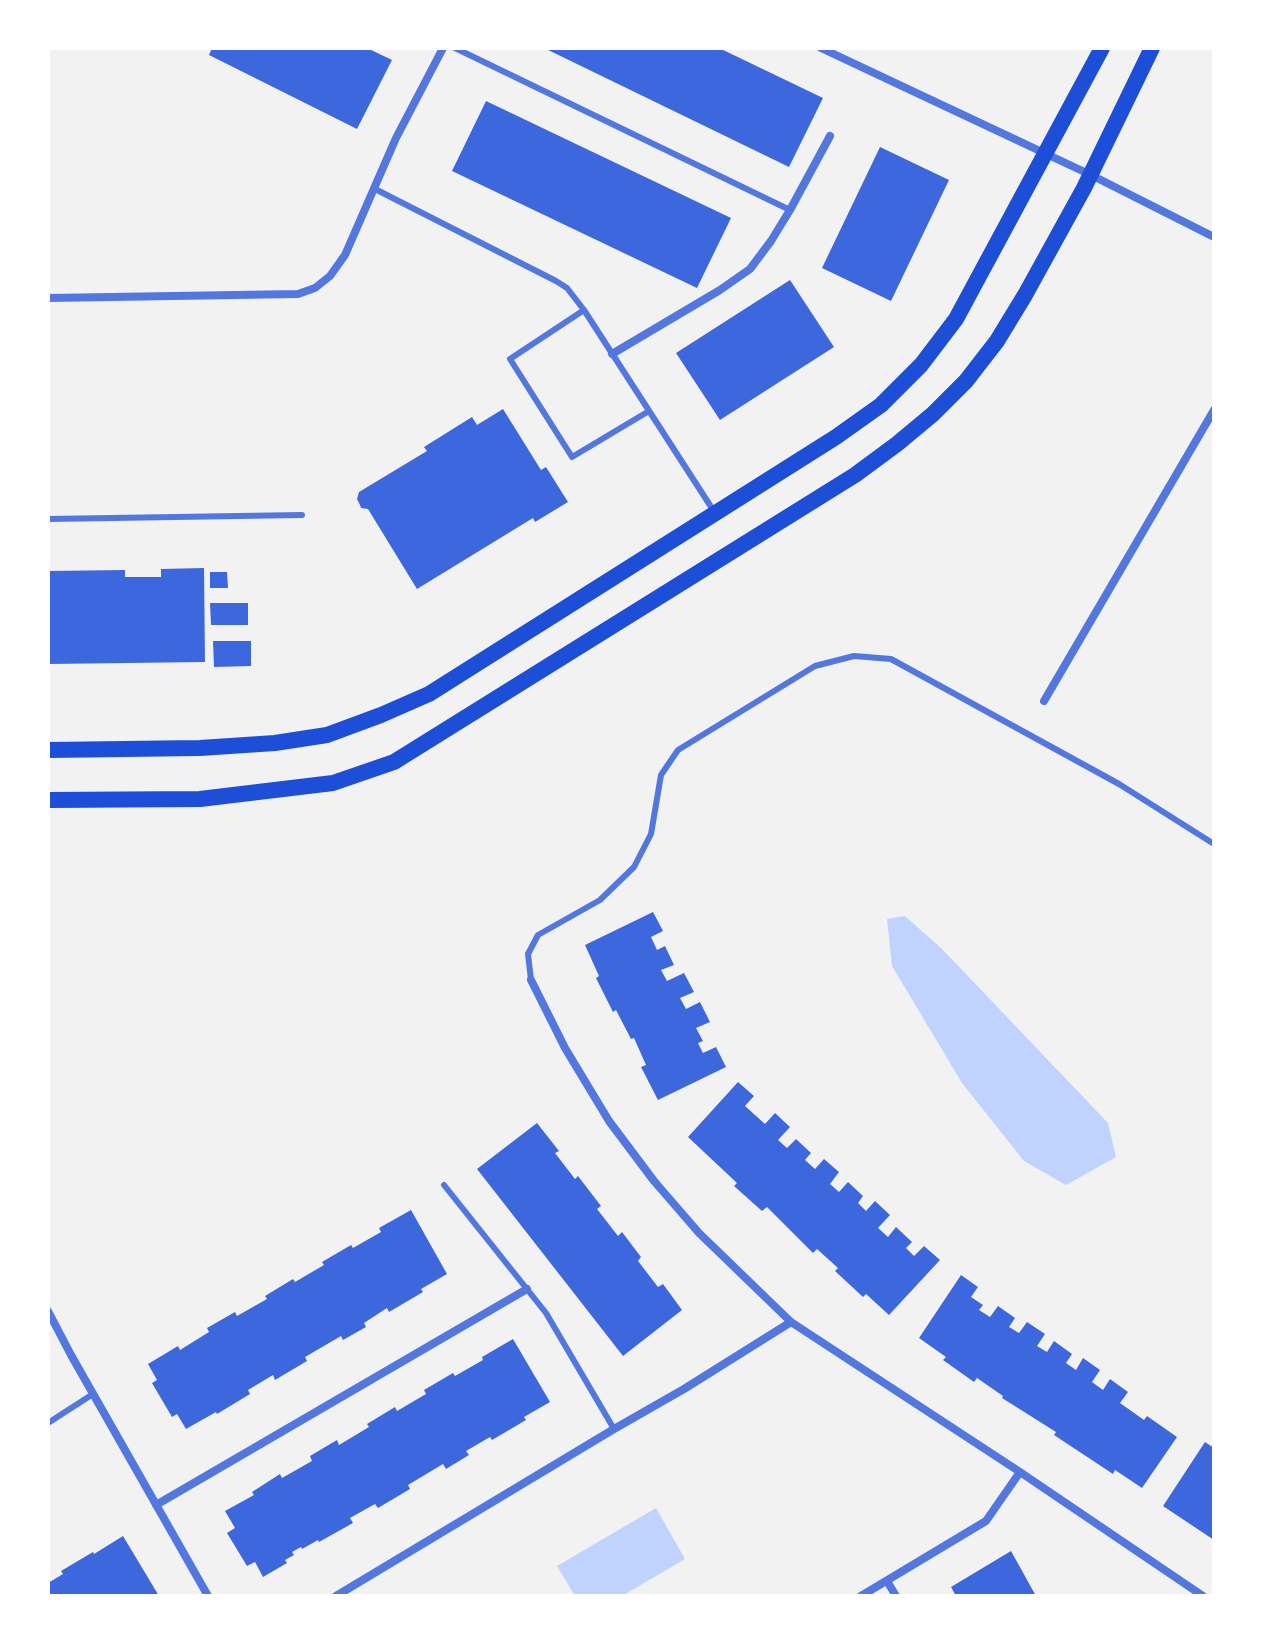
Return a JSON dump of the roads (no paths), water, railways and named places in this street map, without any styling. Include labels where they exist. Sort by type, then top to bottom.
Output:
[{"type":"main road","points":[[48,750],[200,748],[275,743],[327,735],[381,715],[429,694],[836,437],[881,405],[921,365],[956,319],[1102,48]]},
{"type":"main road","points":[[48,800],[200,799],[333,783],[394,762],[855,475],[933,414],[966,381],[997,341],[1091,175],[1152,48]]},
{"type":"street","points":[[48,298],[298,294],[315,288],[330,276],[345,255],[396,138],[443,48]]},
{"type":"street","points":[[821,48],[1091,175],[1214,237]]},
{"type":"street","points":[[612,354],[750,269],[790,210],[830,136]]},
{"type":"street","points":[[1044,701],[1214,410]]},
{"type":"street","points":[[531,980],[565,1048],[609,1121],[645,1169],[699,1233],[791,1322],[1203,1596]]},
{"type":"street","points":[[156,1505],[527,1289]]},
{"type":"street","points":[[48,1311],[208,1596]]},
{"type":"street","points":[[336,1596],[791,1322]]},
{"type":"street","points":[[861,1596],[986,1521],[1020,1472]]},
{"type":"street","points":[[887,1581],[896,1596]]},
{"type":"lane","points":[[455,48],[790,210]]},
{"type":"lane","points":[[375,189],[567,288],[715,513]]},
{"type":"lane","points":[[584,310],[510,359],[572,457],[649,411]]},
{"type":"lane","points":[[48,519],[302,515]]},
{"type":"lane","points":[[531,980],[528,954],[538,935],[600,900],[634,867],[651,834],[661,775],[678,750],[815,666],[854,656],[891,659],[1119,784],[1214,844]]},
{"type":"lane","points":[[444,1185],[546,1313],[614,1429]]},
{"type":"lane","points":[[48,1423],[93,1394]]},
{"type":"water","points":[[905,916],[942,949],[1108,1123],[1116,1157],[1066,1185],[1024,1161],[962,1083],[892,966],[887,919]]},
{"type":"water","points":[[656,1508],[685,1559],[622,1596],[575,1596],[557,1566]]}]
